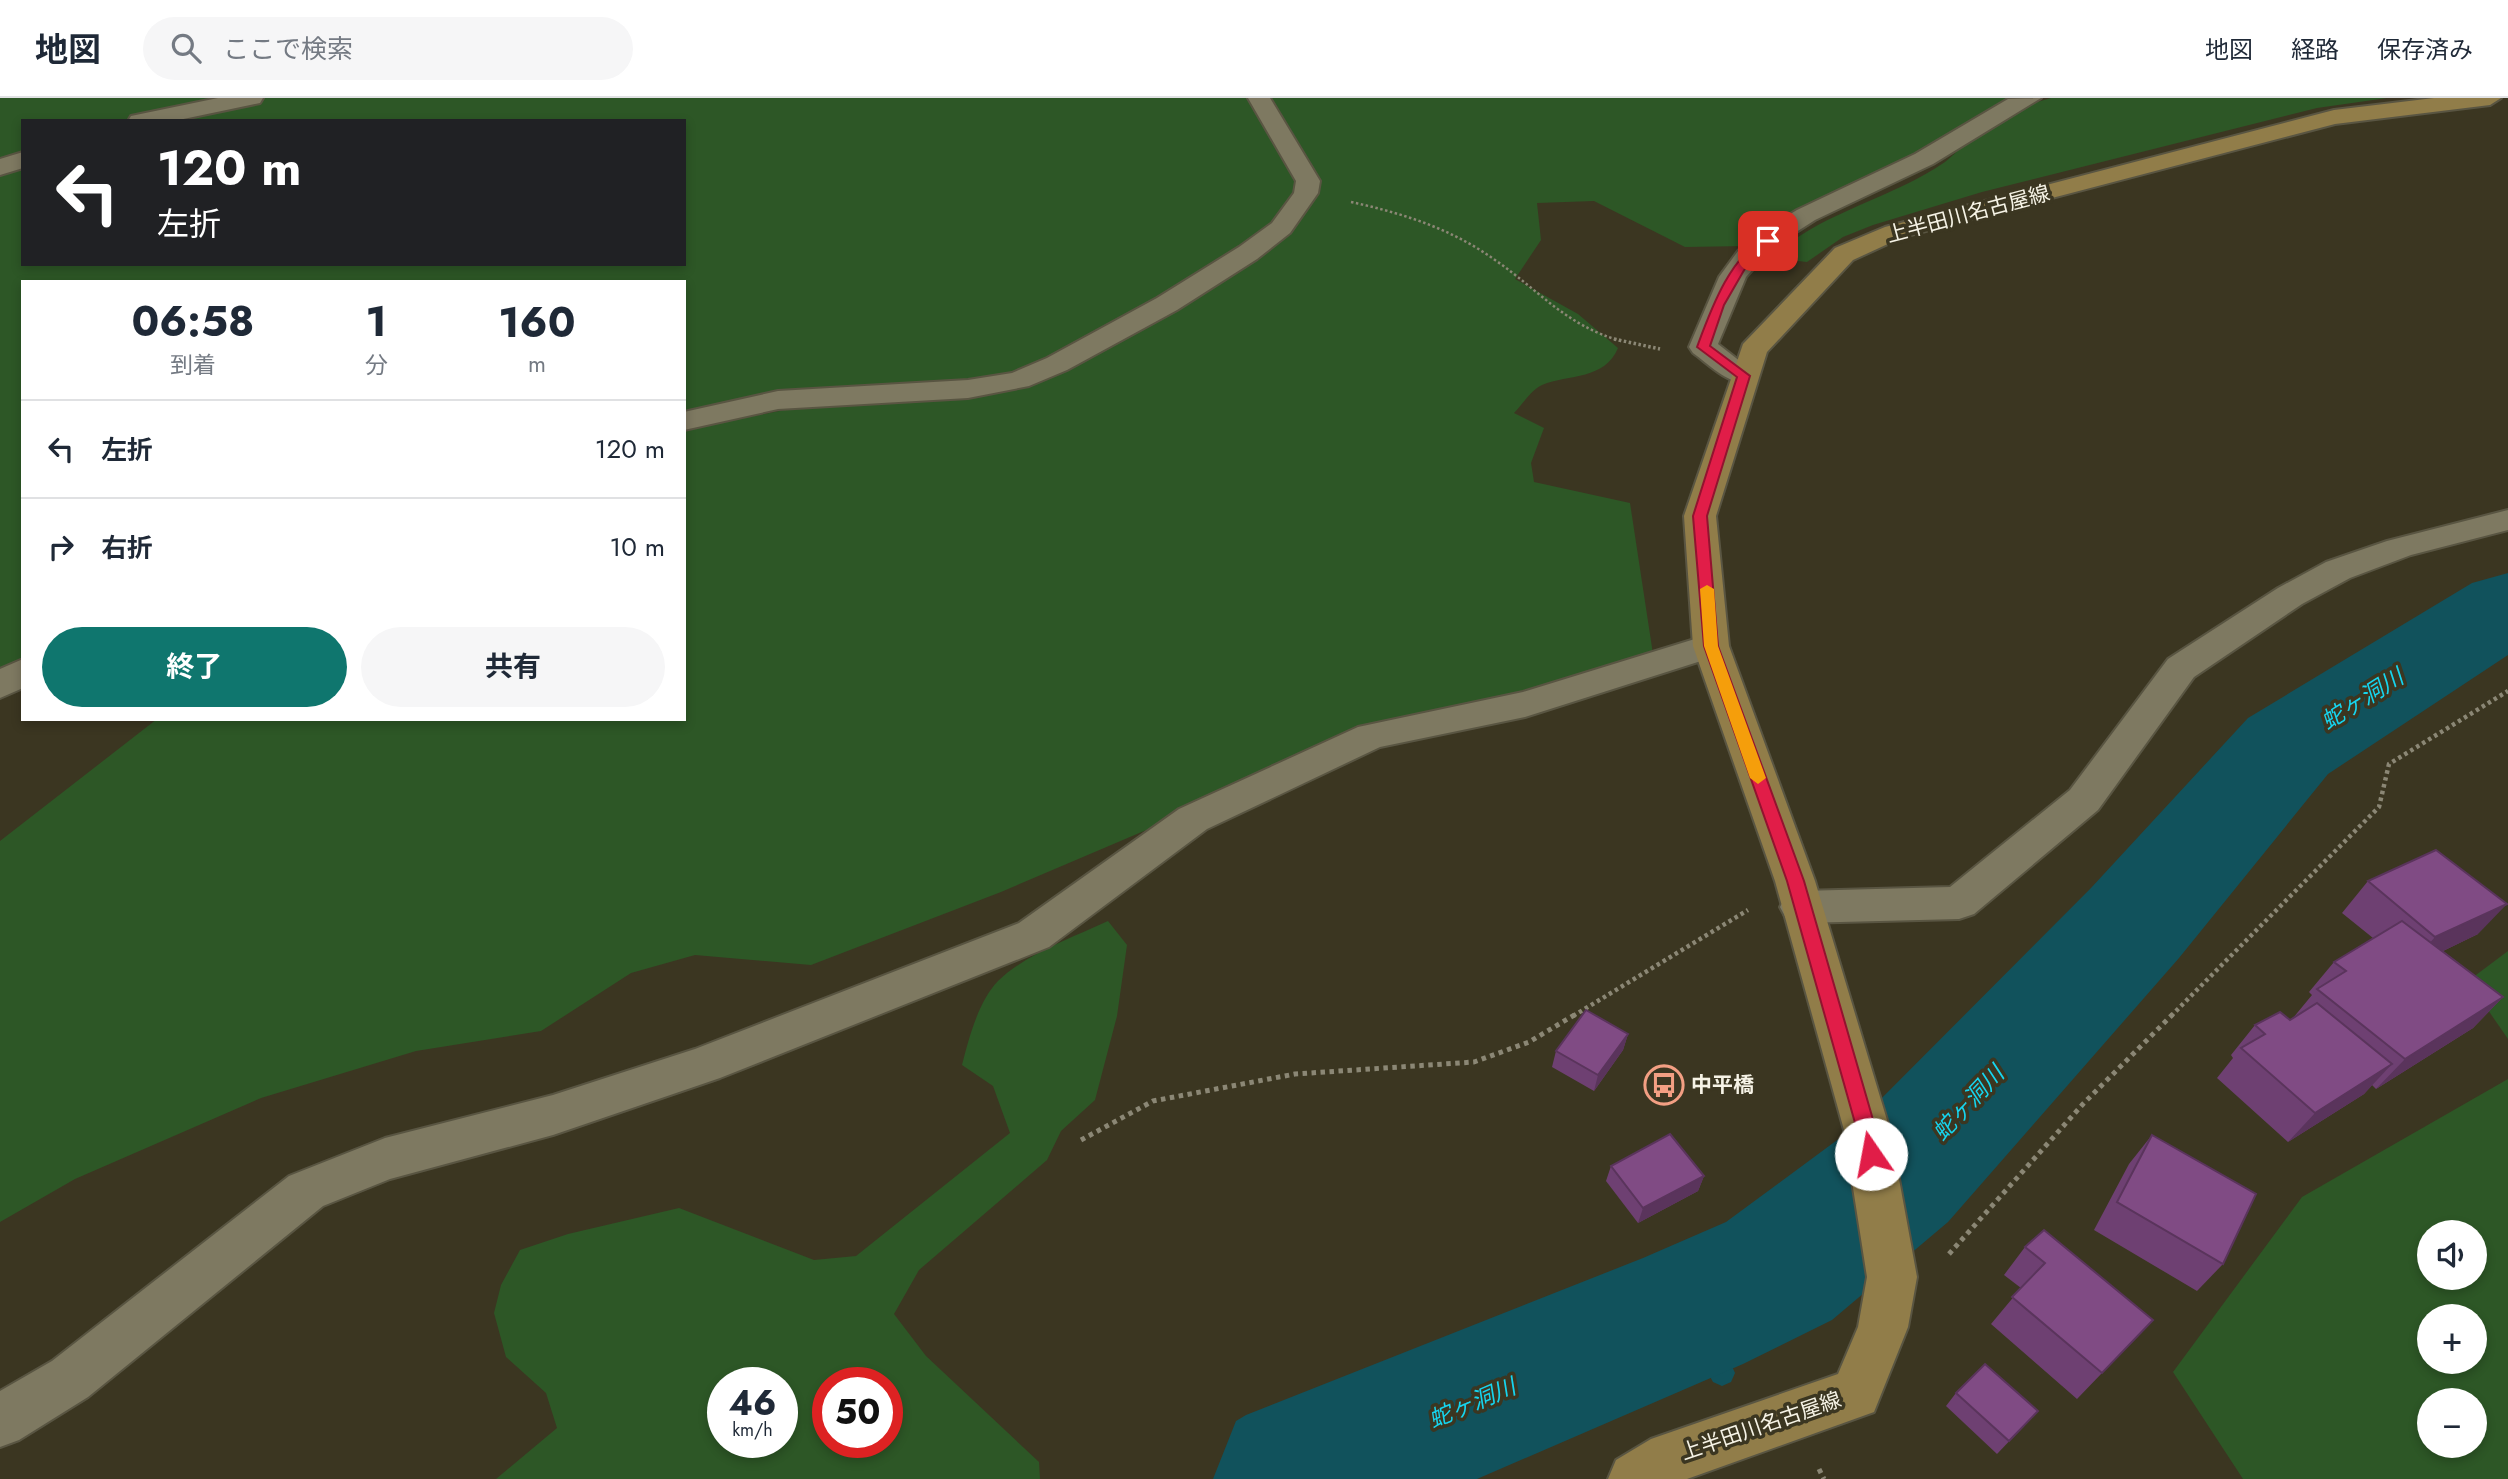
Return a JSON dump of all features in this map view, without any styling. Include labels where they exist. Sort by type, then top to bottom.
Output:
[{"type":"main road","name":"上半田川名古屋線","points":[[1635,1479],[1670,1458],[1856,1394],[1883,1327],[1892,1277],[1867,1130],[1798,894],[1711,646],[1700,516],[1728,366],[1753,349],[1844,254],[1894,232],[2334,117],[2490,98]]},
{"type":"street","points":[[149,119],[252,98]]},
{"type":"street","points":[[686,421],[778,401],[968,389],[1019,380],[1057,364],[1167,304],[1248,253],[1282,228],[1306,193],[1308,181],[1259,98]]},
{"type":"street","points":[[1728,366],[1703,347],[1714,315],[1748,256],[1788,225],[1923,159],[2008,106],[2030,98]]},
{"type":"street","points":[[0,168],[21,160]]},
{"type":"street","points":[[1798,894],[1959,903],[2084,800],[2181,668],[2290,596],[2338,570],[2399,548],[2508,520]]},
{"type":"street","points":[[0,1421],[69,1378],[306,1191],[386,1159],[553,1115],[704,1065],[1034,935],[1193,819],[1371,736],[1525,704],[1711,646]]},
{"type":"street","points":[[0,687],[21,672]]},
{"type":"path","points":[[1306,193],[1386,210],[1441,228],[1487,254],[1577,325],[1631,345],[1728,366]]},
{"type":"path","points":[[1944,1259],[2083,1104],[2379,807],[2389,764],[2508,691]]},
{"type":"path","points":[[1081,1140],[1153,1101],[1295,1073],[1474,1062],[1518,1046],[1798,894]]},
{"type":"green space","points":[[0,98],[1253,98],[1300,182],[1298,193],[1274,226],[1076,348],[1019,371],[977,380],[769,395],[686,412],[686,280],[21,280],[21,661],[0,674]]},
{"type":"green space","points":[[1267,98],[2010,98],[1926,148],[1777,221],[1747,246],[1685,247],[1594,201],[1537,203],[1541,240],[1515,279],[1578,314],[1618,348],[1604,366],[1595,371],[1538,387],[1514,413],[1544,428],[1531,463],[1534,482],[1630,503],[1653,654],[1198,808],[1001,892],[811,965],[695,955],[631,973],[541,1031],[416,1051],[261,1098],[75,1179],[0,1222],[0,841],[154,721],[686,721],[686,430],[799,407],[1044,378],[1311,203]]},
{"type":"green space","points":[[2051,98],[2387,98],[2317,108],[1982,192],[1873,225],[1843,237],[1807,262],[1771,258],[1790,242],[1833,217],[1924,175],[1945,162],[1997,120]]},
{"type":"green space","points":[[1108,921],[1127,945],[1117,1016],[1095,1100],[1061,1131],[1047,1160],[919,1270],[894,1314],[926,1356],[1039,1462],[1040,1479],[496,1479],[557,1428],[546,1393],[506,1357],[494,1313],[501,1285],[520,1250],[568,1234],[679,1208],[814,1260],[856,1256],[1010,1133],[993,1086],[962,1065],[968,1043],[985,999],[998,981],[1022,962]]},
{"type":"green space","points":[[2508,951],[2508,1039],[2468,981]]},
{"type":"green space","points":[[2508,1079],[2508,1479],[2243,1479],[2173,1372],[2302,1197]]},
{"type":"building","points":[[2436,850],[2507,904],[2435,937],[2368,881]]},
{"type":"building","points":[[2402,921],[2503,997],[2405,1059],[2317,989],[2346,971],[2334,962]]},
{"type":"building","points":[[2317,1003],[2392,1064],[2315,1113],[2241,1048],[2265,1034],[2255,1025],[2280,1012],[2290,1020]]},
{"type":"building","points":[[1586,1010],[1628,1034],[1598,1075],[1556,1051]]},
{"type":"building","points":[[1670,1134],[1704,1176],[1643,1208],[1611,1166]]},
{"type":"building","points":[[2152,1135],[2256,1194],[2223,1264],[2117,1202]]},
{"type":"building","points":[[2044,1230],[2153,1320],[2102,1373],[2012,1297],[2045,1263],[2025,1247]]},
{"type":"building","points":[[1985,1364],[2038,1411],[2009,1441],[1956,1393]]},
{"type":"waterway","name":"蛇ヶ洞川","points":[[1294,1479],[1303,1472],[1689,1313],[1779,1271],[1898,1177],[2135,923],[2288,746],[2508,607]]},
{"type":"waterway","points":[[1689,1313],[1722,1373]]},
{"type":"slow traffic","points":[[1707,589],[1711,646],[1758,778]]},
{"type":"place","name":"中平橋","points":[[1664,1085]]},
{"type":"route","points":[[1768,241],[1748,256],[1738,272],[1718,305],[1703,347],[1744,376],[1700,516],[1711,646],[1795,881],[1867,1130],[1871,1154]]}]
